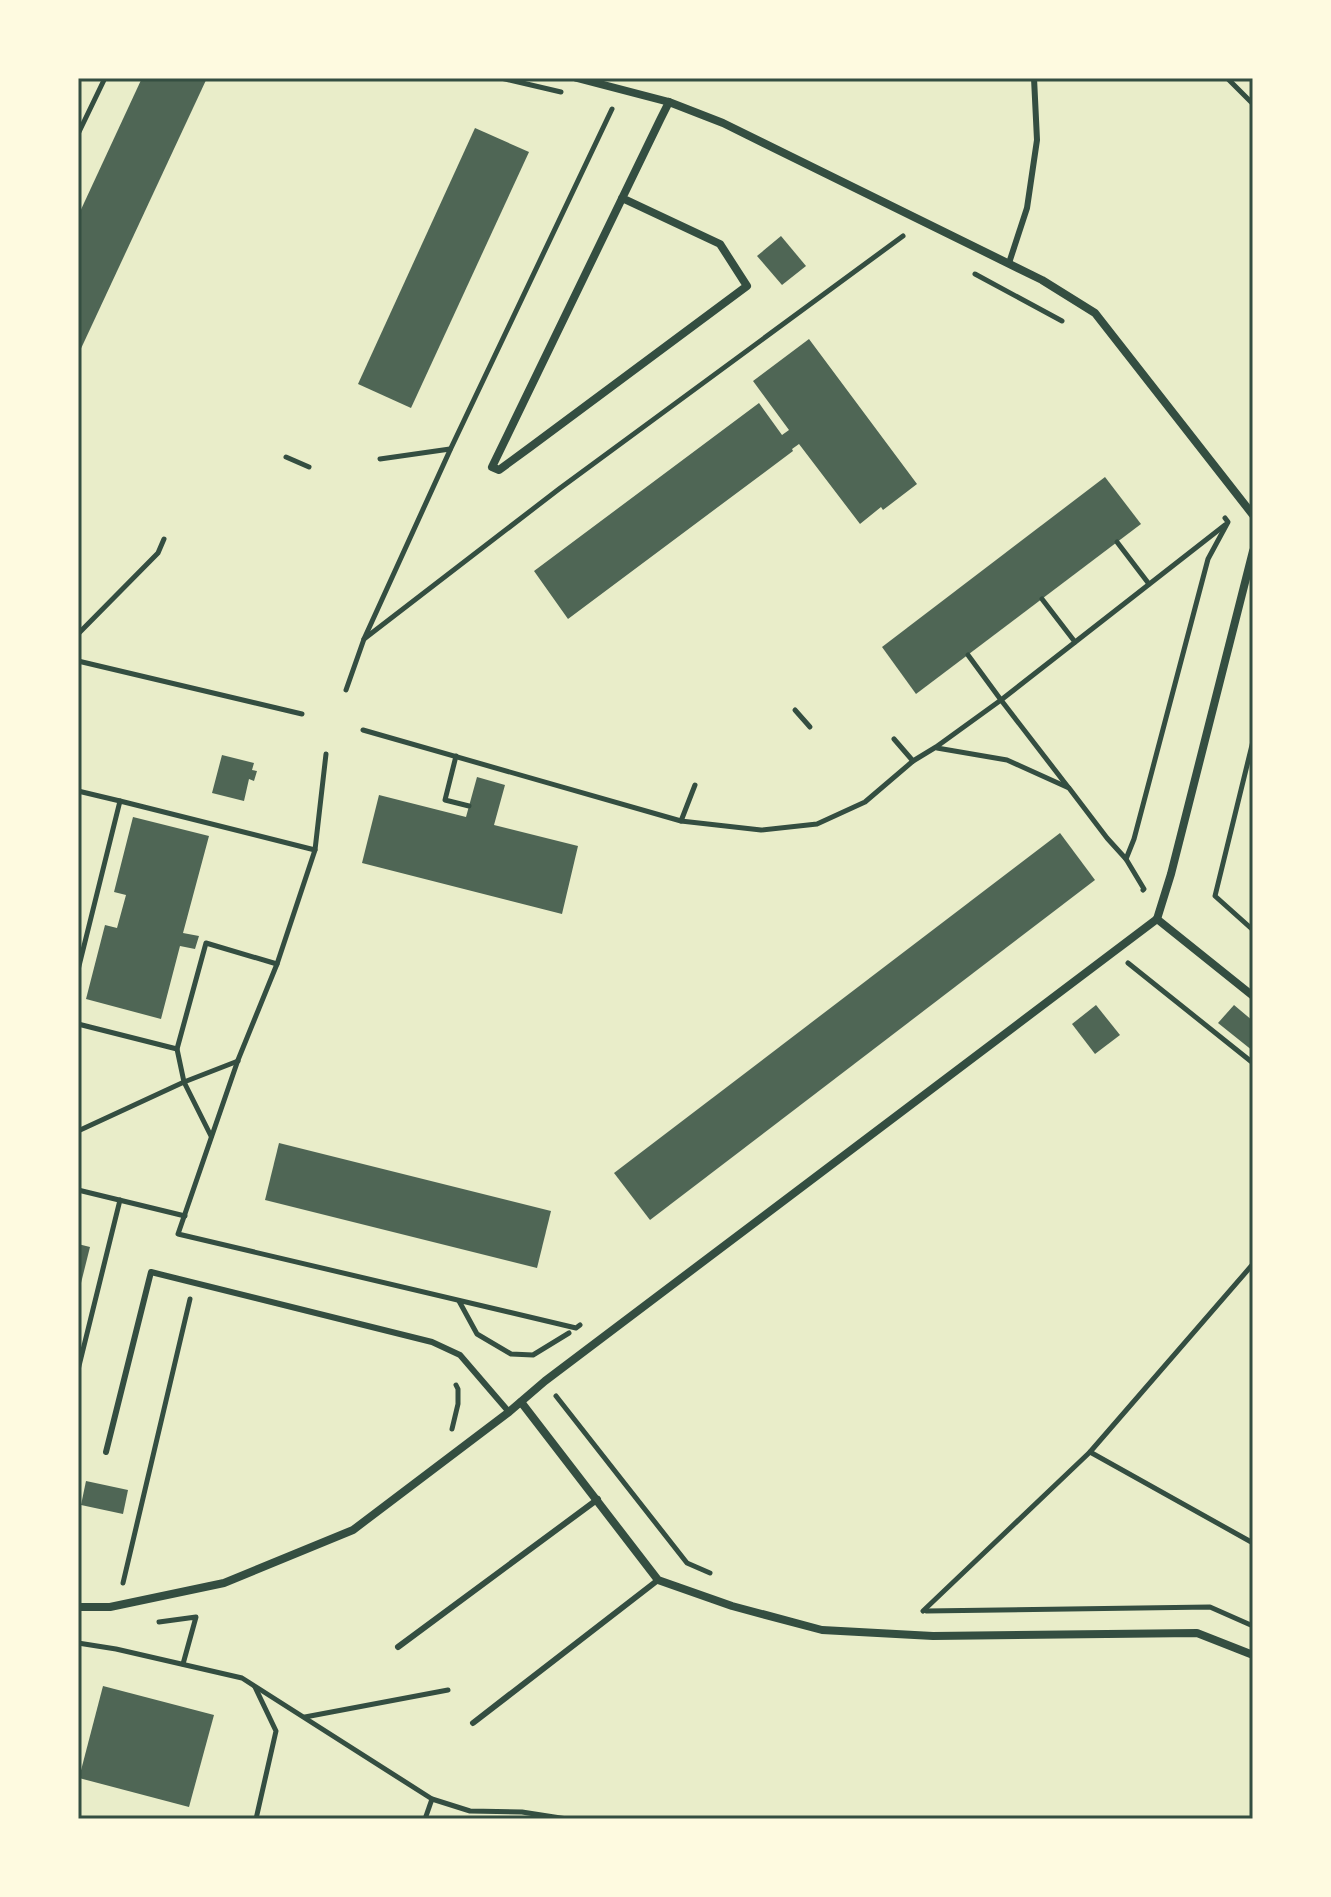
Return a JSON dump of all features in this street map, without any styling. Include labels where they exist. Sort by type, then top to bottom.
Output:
[{"type":"street","points":[[577,78],[669,102],[723,123],[1009,263],[1095,313],[1251,512]]},
{"type":"street","points":[[622,198],[720,244],[747,286],[499,470],[492,467],[622,198],[669,102]]},
{"type":"street","points":[[78,1607],[110,1607],[224,1583],[353,1530],[509,1412],[545,1381],[1157,919],[1253,551]]},
{"type":"street","points":[[1157,919],[1253,996]]},
{"type":"street","points":[[521,1402],[658,1580],[732,1606],[822,1630],[933,1636],[1197,1633],[1253,1655]]},
{"type":"lane","points":[[1009,263],[1027,208],[1037,140],[1034,78]]},
{"type":"lane","points":[[106,1452],[151,1272],[432,1342],[460,1355],[509,1412]]},
{"type":"lane","points":[[398,1647],[598,1499]]},
{"type":"lane","points":[[473,1723],[658,1580]]},
{"type":"path","points":[[78,134],[105,78]]},
{"type":"path","points":[[1227,78],[1253,104]]},
{"type":"path","points":[[346,690],[364,639],[451,448],[614,105]]},
{"type":"path","points":[[364,639],[559,489],[903,236],[890,229]]},
{"type":"path","points":[[971,272],[1066,323]]},
{"type":"path","points":[[380,459],[451,448]]},
{"type":"path","points":[[286,457],[309,467]]},
{"type":"path","points":[[1219,510],[1228,522]]},
{"type":"path","points":[[363,730],[681,821],[761,830],[817,824],[865,802],[913,761],[1001,700],[1228,522]]},
{"type":"path","points":[[1126,859],[1134,839],[1208,559],[1228,522]]},
{"type":"path","points":[[78,634],[158,553],[164,539]]},
{"type":"path","points":[[1117,542],[1149,584]]},
{"type":"path","points":[[1042,599],[1075,642]]},
{"type":"path","points":[[968,655],[1126,859],[1144,889],[1138,900]]},
{"type":"path","points":[[78,661],[302,714]]},
{"type":"path","points":[[795,710],[810,727]]},
{"type":"path","points":[[894,739],[913,761]]},
{"type":"path","points":[[1253,741],[1215,896],[1253,930]]},
{"type":"path","points":[[936,747],[1007,760],[1069,788]]},
{"type":"path","points":[[326,754],[315,850],[277,964],[238,1060],[178,1234],[576,1328]]},
{"type":"path","points":[[456,756],[445,800],[469,806]]},
{"type":"path","points":[[681,821],[695,785]]},
{"type":"path","points":[[78,791],[315,850]]},
{"type":"path","points":[[78,970],[120,801]]},
{"type":"path","points":[[212,1137],[184,1082],[177,1049],[206,943],[277,964]]},
{"type":"path","points":[[1115,953],[1253,1063]]},
{"type":"path","points":[[78,1024],[177,1049]]},
{"type":"path","points":[[78,1131],[238,1060]]},
{"type":"path","points":[[78,1190],[185,1216]]},
{"type":"path","points":[[78,1370],[120,1200]]},
{"type":"path","points":[[1253,1264],[1090,1452],[923,1611],[1210,1607],[1253,1626]]},
{"type":"path","points":[[123,1583],[195,1283]]},
{"type":"path","points":[[459,1301],[477,1334],[511,1354],[533,1355],[589,1319]]},
{"type":"path","points":[[451,1431],[458,1404],[458,1389],[452,1380]]},
{"type":"path","points":[[545,1381],[687,1563],[713,1574]]},
{"type":"path","points":[[1090,1452],[1253,1543]]},
{"type":"path","points":[[110,1584],[137,1581]]},
{"type":"path","points":[[183,1664],[192,1630]]},
{"type":"path","points":[[78,1643],[242,1678],[432,1799],[470,1811],[522,1812],[567,1819]]},
{"type":"path","points":[[254,1685],[276,1731],[256,1819]]},
{"type":"path","points":[[305,1717],[448,1690]]},
{"type":"path","points":[[425,1819],[432,1799]]},
{"type":"building","points":[[142,78],[207,78],[78,355],[78,216]]},
{"type":"building","points":[[475,128],[529,152],[411,408],[358,384]]},
{"type":"building","points":[[781,236],[806,266],[782,285],[757,256]]},
{"type":"building","points":[[809,339],[917,484],[860,524],[799,444],[568,619],[534,571],[759,403],[782,435],[789,430],[753,381]]},
{"type":"building","points":[[1105,477],[1141,524],[916,694],[882,647]]},
{"type":"building","points":[[222,755],[254,763],[252,770],[257,771],[254,781],[249,779],[244,801],[212,793]]},
{"type":"building","points":[[477,777],[505,785],[494,825],[578,846],[562,914],[362,863],[379,795],[466,817]]},
{"type":"building","points":[[133,817],[209,836],[183,933],[199,936],[195,949],[180,946],[161,1019],[86,999],[105,925],[117,928],[126,895],[114,892]]},
{"type":"building","points":[[1060,833],[1095,880],[650,1220],[614,1173]]},
{"type":"building","points":[[1096,1005],[1120,1035],[1095,1054],[1072,1024]]},
{"type":"building","points":[[1234,1005],[1253,1021],[1253,1051],[1218,1023]]},
{"type":"building","points":[[279,1143],[551,1211],[537,1268],[265,1200]]},
{"type":"building","points":[[78,1244],[90,1247],[79,1291],[78,1291]]},
{"type":"building","points":[[86,1481],[128,1490],[123,1514],[81,1505]]},
{"type":"building","points":[[103,1686],[214,1715],[189,1807],[79,1778]]}]
